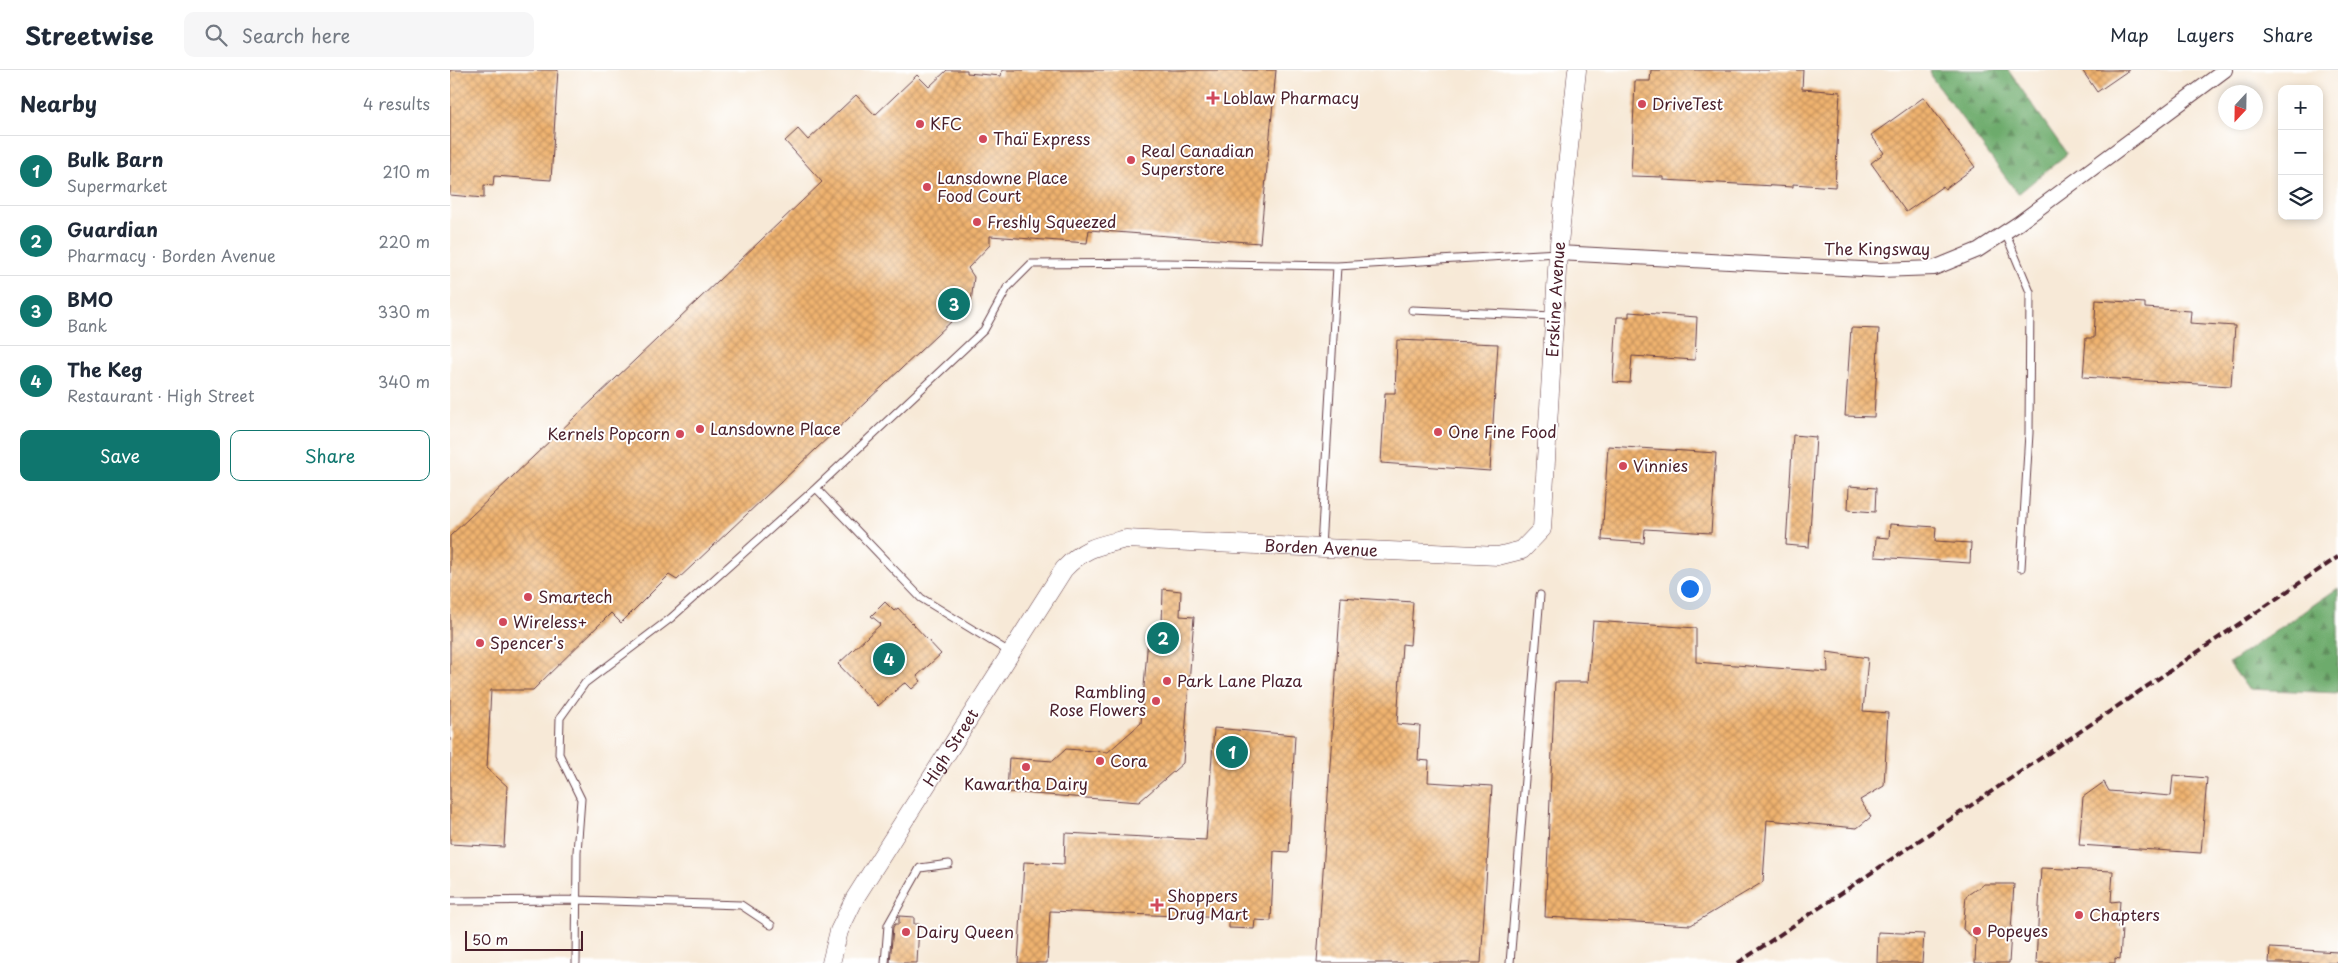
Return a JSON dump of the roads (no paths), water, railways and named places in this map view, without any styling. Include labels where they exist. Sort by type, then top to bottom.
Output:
[{"type":"street","name":"Erskine Avenue","points":[[1542,529],[1558,254],[1577,70]]},
{"type":"street","name":"The Kingsway","points":[[1558,254],[1880,270],[1934,268],[1978,250],[2005,232],[2225,70]]},
{"type":"street","name":"Borden Avenue","points":[[1093,547],[1126,539],[1498,556],[1522,550],[1542,529]]},
{"type":"street","name":"High Street","points":[[831,963],[839,931],[855,898],[1064,569],[1078,554],[1093,547]]},
{"type":"lane","points":[[2005,232],[2030,292],[2029,434],[2021,568]]},
{"type":"lane","points":[[576,963],[577,852],[581,799],[559,754],[560,718],[585,683],[671,618],[816,488],[984,330],[1007,288],[1031,264],[1165,263],[1337,266],[1558,254]]},
{"type":"lane","points":[[1321,548],[1337,266]]},
{"type":"lane","points":[[1412,310],[1554,316]]},
{"type":"lane","points":[[816,488],[921,598],[1011,653]]},
{"type":"lane","points":[[1510,963],[1540,595]]},
{"type":"lane","points":[[885,963],[888,925],[920,868],[949,864]]},
{"type":"lane","points":[[450,901],[577,900],[740,905],[771,925]]},
{"type":"railway","points":[[1738,963],[2338,557]]},
{"type":"place","name":"Loblaw Pharmacy","points":[[1213,98]]},
{"type":"place","name":"DriveTest","points":[[1642,104]]},
{"type":"place","name":"KFC","points":[[920,124]]},
{"type":"place","name":"Thaï Express","points":[[983,139]]},
{"type":"place","name":"Real Canadian Superstore","points":[[1131,160]]},
{"type":"place","name":"Lansdowne Place Food Court","points":[[927,187]]},
{"type":"place","name":"Freshly Squeezed","points":[[977,222]]},
{"type":"place","name":"BMO","points":[[954,304]]},
{"type":"place","name":"Lansdowne Place","points":[[700,429]]},
{"type":"place","name":"One Fine Food","points":[[1438,432]]},
{"type":"place","name":"Kernels Popcorn","points":[[680,434]]},
{"type":"place","name":"Vinnies","points":[[1623,466]]},
{"type":"place","name":"Smartech","points":[[528,597]]},
{"type":"place","name":"Wireless+","points":[[503,622]]},
{"type":"place","name":"Guardian","points":[[1163,638]]},
{"type":"place","name":"Spencer's","points":[[480,643]]},
{"type":"place","name":"The Keg","points":[[889,659]]},
{"type":"place","name":"Park Lane Plaza","points":[[1167,681]]},
{"type":"place","name":"Rambling Rose Flowers","points":[[1156,701]]},
{"type":"place","name":"Bulk Barn","points":[[1232,752]]},
{"type":"place","name":"Cora","points":[[1100,761]]},
{"type":"place","name":"Kawartha Dairy","points":[[1026,767]]},
{"type":"place","name":"Shoppers Drug Mart","points":[[1157,905]]},
{"type":"place","name":"Chapters","points":[[2079,915]]},
{"type":"place","name":"Popeyes","points":[[1977,931]]},
{"type":"place","name":"Dairy Queen","points":[[906,932]]}]
